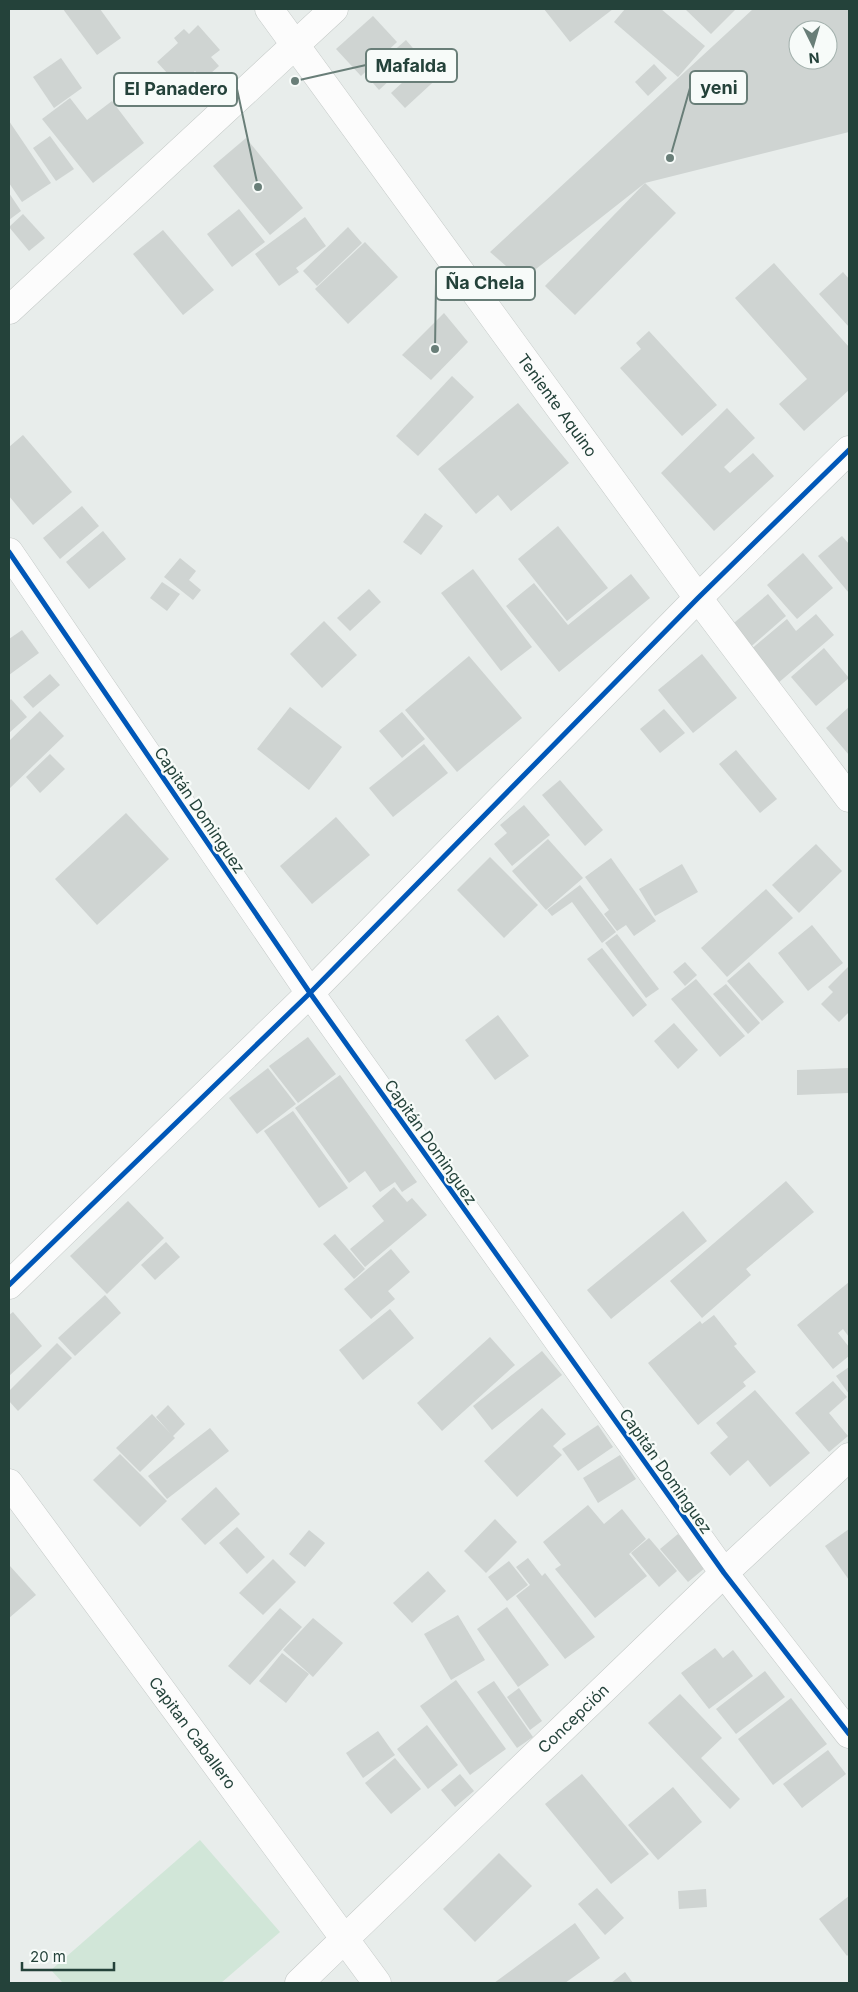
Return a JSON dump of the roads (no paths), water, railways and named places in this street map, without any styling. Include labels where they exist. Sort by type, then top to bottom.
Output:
[{"type":"street","name":"Teniente Aquino","points":[[270,9],[698,598],[849,798]]},
{"type":"street","points":[[9,310],[334,9]]},
{"type":"street","points":[[9,1285],[310,993],[698,598],[849,450]]},
{"type":"street","name":"Capitán Dominguez","points":[[9,552],[310,993],[724,1574],[849,1734]]},
{"type":"street","name":"Concepción","points":[[299,1983],[724,1574],[849,1457]]},
{"type":"street","name":"Capitan Caballero","points":[[9,1483],[343,1940],[377,1983]]},
{"type":"place","name":"Mafalda","points":[[295,81]]},
{"type":"place","name":"yeni","points":[[670,158]]},
{"type":"place","name":"El Panadero","points":[[258,187]]},
{"type":"place","name":"Ña Chela","points":[[435,349]]}]
